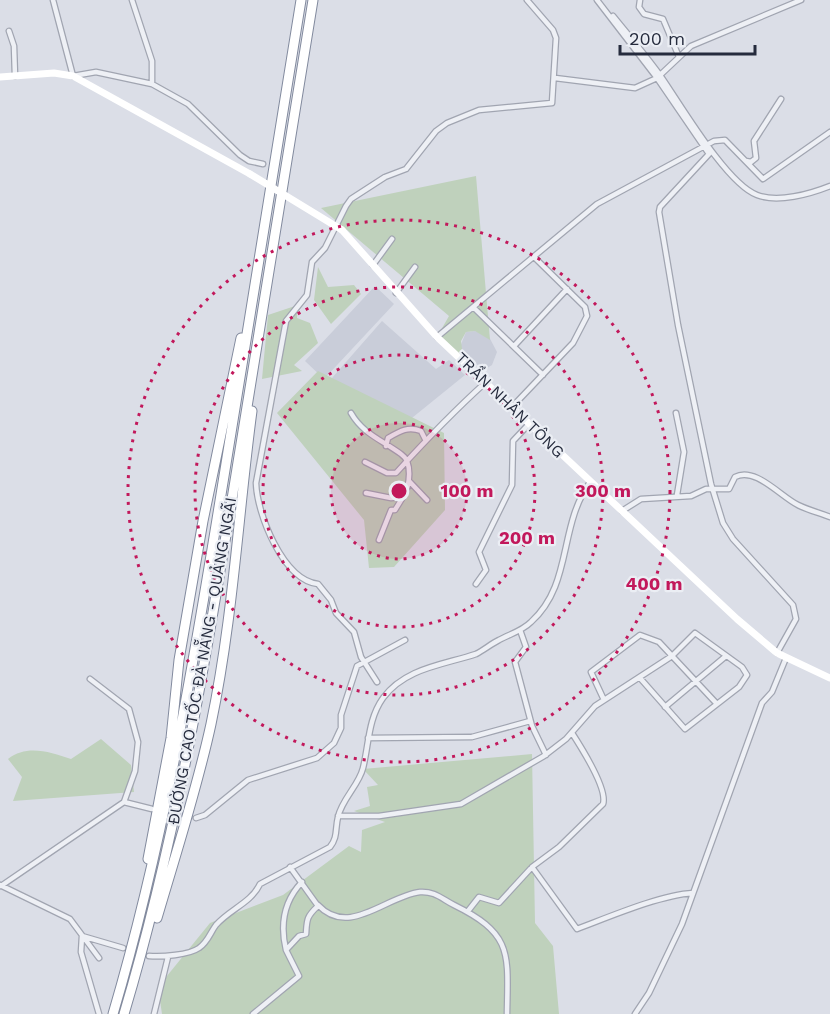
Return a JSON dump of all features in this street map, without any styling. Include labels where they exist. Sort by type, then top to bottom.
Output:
[{"type":"highway","points":[[127,964],[169,748],[179,660],[203,521],[249,308],[301,0]]},
{"type":"highway","points":[[125,1014],[192,802],[211,722],[234,583],[244,468],[272,252],[313,0]]},
{"type":"highway","name":"ĐƯỜNG CAO TỐC ĐÀ NẴNG - QUẢNG NGÃI","points":[[125,1014],[159,885],[183,776],[265,305]]},
{"type":"highway","name":"ĐƯỜNG CAO TỐC ĐÀ NẴNG - QUẢNG NGÃI","points":[[112,1014],[127,964],[172,775],[249,308]]},
{"type":"street","points":[[53,0],[73,76]]},
{"type":"street","points":[[132,0],[152,61],[152,84]]},
{"type":"street","points":[[377,682],[364,661],[354,632],[336,613],[331,600],[318,584],[309,583],[284,558],[258,506],[256,483],[286,321],[307,295],[312,262],[326,248],[342,212],[351,199],[386,177],[406,169],[436,131],[447,123],[479,110],[552,103],[555,78],[555,34],[527,0]]},
{"type":"street","points":[[599,0],[707,146],[738,183],[761,196],[792,195],[830,186]]},
{"type":"street","points":[[640,0],[639,7],[645,14],[663,20],[679,57]]},
{"type":"street","points":[[555,78],[624,89],[635,88],[658,77],[691,46],[801,0]]},
{"type":"street","points":[[9,31],[14,46],[15,76]]},
{"type":"street","points":[[0,77],[54,73],[73,76],[96,72],[152,84],[188,104],[240,155],[249,161],[263,164]]},
{"type":"street","name":"TRẦN NHÂN TÔNG","points":[[73,76],[250,174],[342,230],[437,337],[737,620],[777,653],[830,678]]},
{"type":"street","points":[[760,176],[754,141],[781,99]]},
{"type":"street","points":[[437,337],[597,204],[714,141],[725,140],[763,179],[830,132]]},
{"type":"street","points":[[707,146],[709,155],[660,207],[659,212],[678,325],[713,489],[723,523],[733,539],[796,612],[796,619],[777,653]]},
{"type":"street","points":[[746,161],[751,162],[756,158]]},
{"type":"street","points":[[373,265],[392,239]]},
{"type":"street","points":[[512,407],[573,343],[587,316],[585,307],[534,257]]},
{"type":"street","points":[[396,293],[415,267]]},
{"type":"street","points":[[515,345],[567,289]]},
{"type":"street","points":[[473,307],[515,345],[543,375]]},
{"type":"street","points":[[365,462],[393,474],[425,439],[486,382]]},
{"type":"street","points":[[351,413],[369,435],[402,454],[410,473],[403,497],[395,510],[391,510],[379,540]]},
{"type":"street","points":[[676,413],[684,452],[677,495]]},
{"type":"street","points":[[476,584],[486,570],[479,552],[512,485],[513,441],[529,424]]},
{"type":"street","points":[[386,446],[388,438],[401,430],[413,428],[421,431],[425,439]]},
{"type":"street","points":[[622,512],[641,499],[677,495],[691,496],[713,489],[729,489],[736,476],[750,476],[797,505],[830,517]]},
{"type":"street","points":[[409,481],[427,500]]},
{"type":"street","points":[[149,956],[168,957],[176,953],[198,949],[208,940],[216,925],[255,895],[261,884],[330,847],[336,838],[338,816],[363,769],[368,738],[382,699],[399,681],[417,671],[478,653],[520,630],[539,614],[560,580],[569,524],[590,482]]},
{"type":"street","points":[[366,493],[391,498],[403,497]]},
{"type":"street","points":[[520,630],[526,649],[515,659],[515,662],[530,721],[546,755]]},
{"type":"street","points":[[338,816],[379,816],[461,804],[546,755],[572,733],[595,706],[672,656],[696,633],[745,670],[747,675],[739,687],[685,729],[640,678]]},
{"type":"street","points":[[604,700],[591,672],[640,635],[655,639],[717,704]]},
{"type":"street","points":[[196,818],[205,815],[248,780],[317,758],[334,743],[341,728],[341,715],[350,681],[357,666],[405,640]]},
{"type":"street","points":[[665,707],[726,656]]},
{"type":"street","points":[[635,1014],[654,983],[682,924],[762,703],[772,692],[786,658]]},
{"type":"street","points":[[1,886],[124,802],[135,771],[138,742],[129,709],[90,680]]},
{"type":"street","points":[[368,738],[472,737],[530,721]]},
{"type":"street","points":[[468,911],[479,897],[499,903],[532,867],[564,843],[605,800],[590,759],[572,733]]},
{"type":"street","points":[[124,802],[152,809]]},
{"type":"street","points":[[290,867],[318,905],[329,915],[342,919],[416,893],[429,892],[485,921],[503,946],[507,963],[507,1014]]},
{"type":"street","points":[[532,867],[577,930],[592,922],[675,896],[693,893]]},
{"type":"street","points":[[253,1014],[299,976],[286,950],[283,934],[285,912],[290,896],[302,882]]},
{"type":"street","points":[[1,886],[70,919],[99,958]]},
{"type":"street","points":[[286,950],[299,936],[306,934],[305,922],[318,905]]},
{"type":"street","points":[[82,936],[123,948]]},
{"type":"street","points":[[82,936],[81,952],[99,1014]]},
{"type":"street","points":[[154,1014],[168,957]]},
{"type":"shaded area","points":[[375,286],[394,304],[324,379],[305,361]]},
{"type":"shaded area","points":[[382,321],[436,369],[449,360],[465,375],[402,426],[332,378]]},
{"type":"shaded area","points":[[475,331],[488,335],[497,352],[492,365],[487,368],[469,362],[460,347],[466,332]]},
{"type":"green space","points":[[476,176],[490,340],[475,331],[466,332],[461,341],[463,357],[437,337],[449,316],[321,208]]},
{"type":"green space","points":[[318,267],[328,287],[354,285],[361,294],[331,324],[314,300]]},
{"type":"green space","points":[[298,305],[297,318],[310,323],[318,343],[294,365],[302,371],[262,379],[268,315]]},
{"type":"green space","points":[[318,371],[444,433],[445,510],[394,567],[369,568],[364,520],[277,413]]},
{"type":"green space","points":[[101,739],[131,765],[134,792],[13,801],[22,777],[8,759],[15,754],[39,751],[71,759]]},
{"type":"green space","points":[[532,754],[535,923],[553,946],[559,1014],[162,1014],[158,987],[210,923],[283,895],[349,846],[361,852],[362,830],[385,822],[354,811],[370,806],[367,787],[378,785],[363,769]]},
{"type":"tunnel","points":[[163,811],[196,818]]}]
